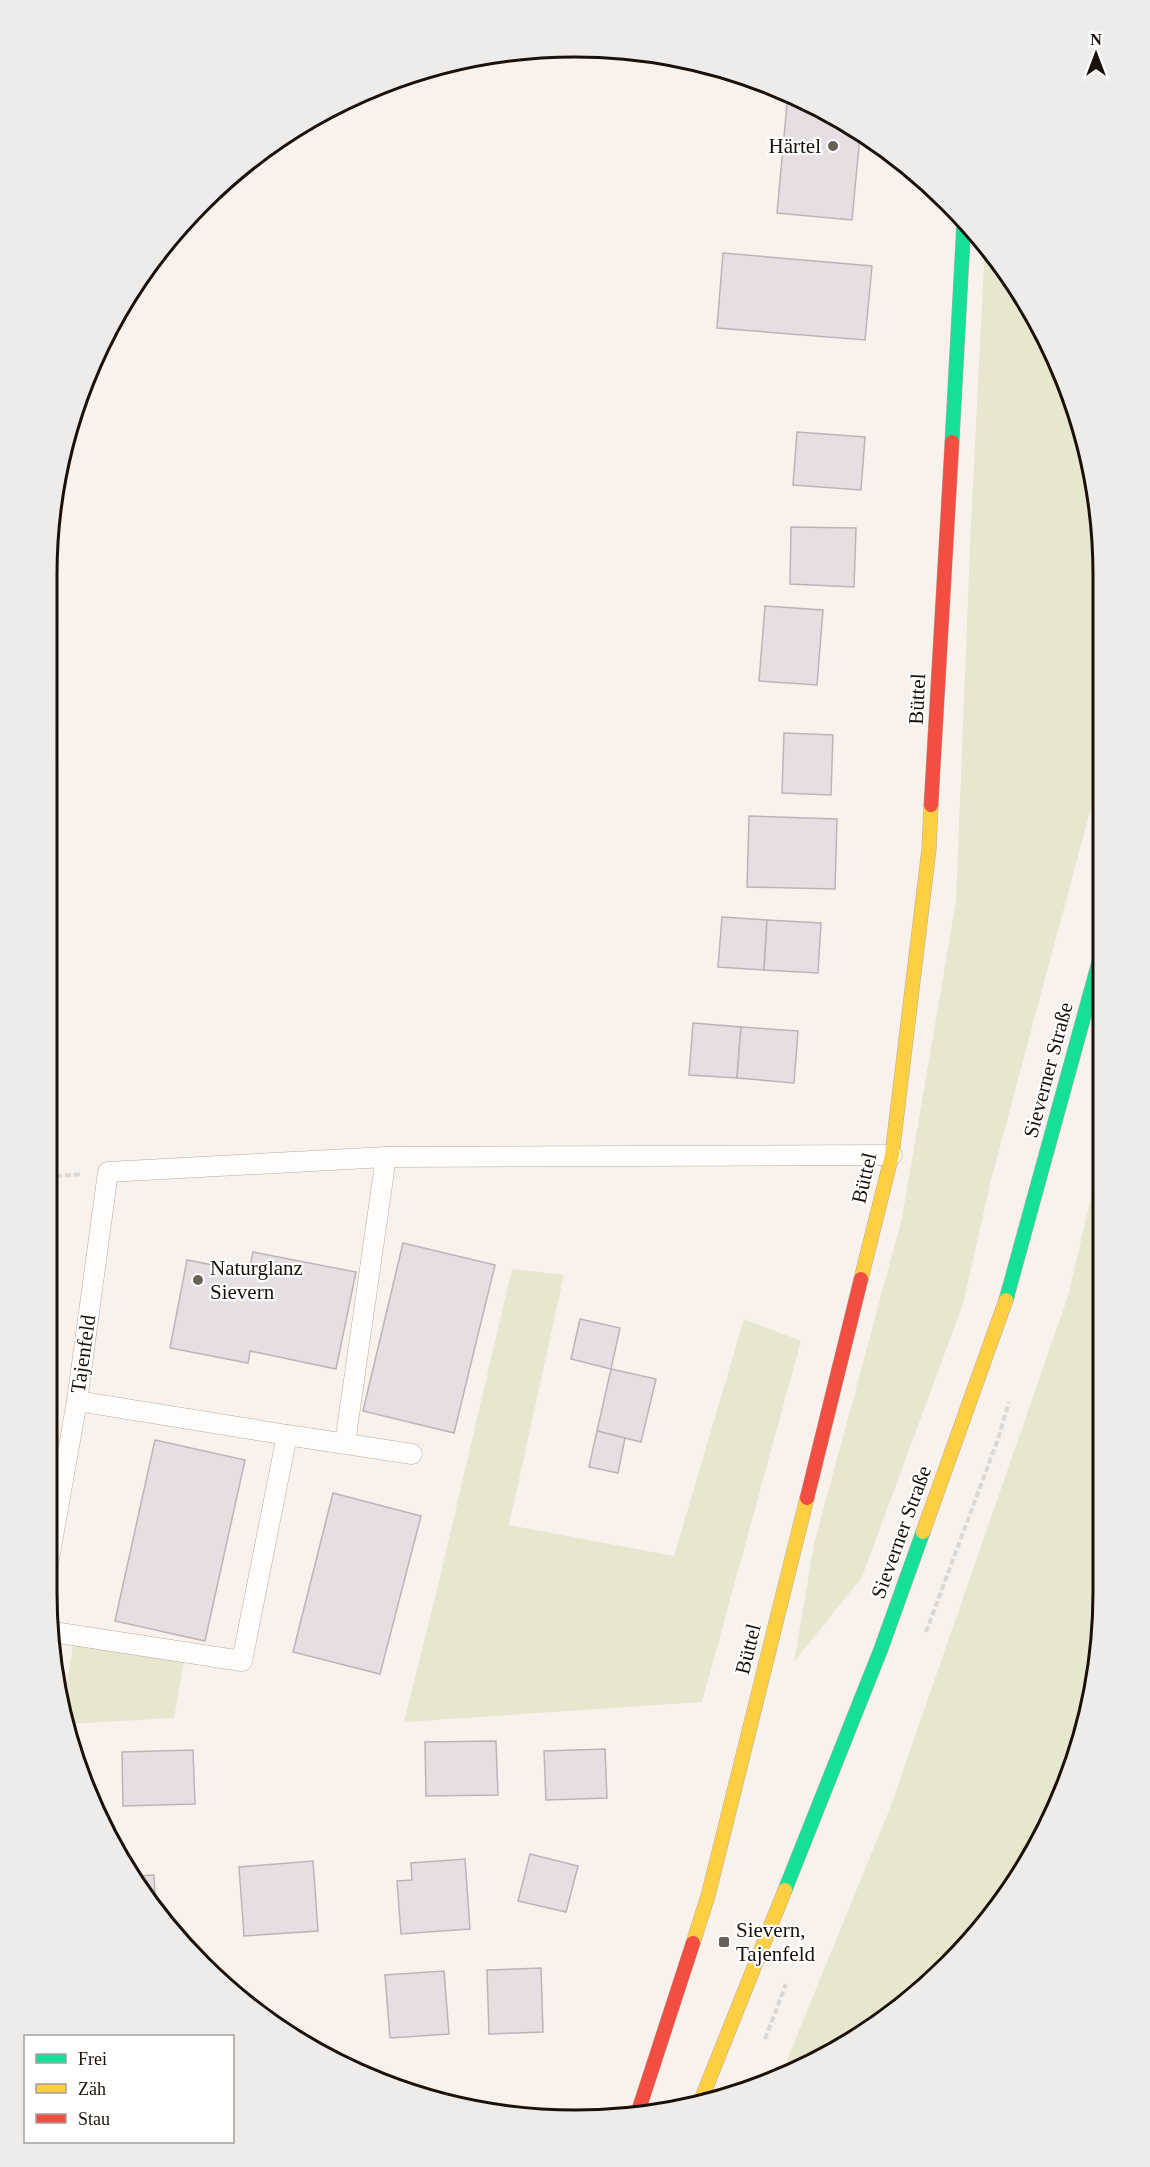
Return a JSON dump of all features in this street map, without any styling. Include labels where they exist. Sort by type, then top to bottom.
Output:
[{"type":"street","name":"Büttel","points":[[640,2106],[708,1896],[892,1155],[929,849],[963,232]]},
{"type":"street","name":"Sieverner Straße","points":[[703,2093],[881,1649],[1003,1311],[1093,983]]},
{"type":"lane","points":[[108,1172],[387,1157],[892,1155]]},
{"type":"lane","points":[[345,1443],[387,1157]]},
{"type":"lane","name":"Tajenfeld","points":[[57,1508],[76,1401],[108,1172]]},
{"type":"lane","points":[[76,1401],[412,1454]]},
{"type":"lane","points":[[59,1633],[242,1661],[287,1435]]},
{"type":"path","points":[[57,1176],[108,1172]]},
{"type":"green space","points":[[984,258],[1006,287],[1040,346],[1066,408],[1083,474],[1092,541],[1093,800],[991,1180],[963,1304],[862,1577],[794,1662],[814,1544],[902,1218],[956,901]]},
{"type":"green space","points":[[1093,1189],[1092,1626],[1083,1693],[1066,1759],[1040,1821],[1024,1851],[1006,1880],[964,1934],[917,1981],[863,2023],[834,2041],[785,2066],[890,1808],[1068,1296]]},
{"type":"green space","points":[[512,1269],[564,1275],[509,1525],[674,1556],[744,1319],[801,1341],[702,1702],[404,1722]]},
{"type":"green space","points":[[74,1641],[184,1660],[174,1718],[74,1724],[66,1687]]},
{"type":"building","points":[[787,102],[859,142],[852,220],[777,213]]},
{"type":"building","points":[[723,253],[872,266],[865,340],[717,328]]},
{"type":"building","points":[[797,432],[865,437],[861,490],[793,485]]},
{"type":"building","points":[[791,527],[856,528],[854,587],[790,584]]},
{"type":"building","points":[[765,606],[823,610],[817,685],[759,681]]},
{"type":"building","points":[[784,733],[833,735],[831,795],[782,793]]},
{"type":"building","points":[[749,816],[837,819],[835,889],[747,887]]},
{"type":"building","points":[[722,917],[767,920],[764,970],[718,967]]},
{"type":"building","points":[[767,920],[821,923],[818,973],[764,970]]},
{"type":"building","points":[[693,1023],[741,1027],[737,1078],[689,1075]]},
{"type":"building","points":[[741,1027],[798,1031],[794,1083],[737,1078]]},
{"type":"building","points":[[403,1243],[495,1265],[454,1433],[363,1411]]},
{"type":"building","points":[[253,1252],[356,1272],[336,1369],[250,1351],[248,1363],[170,1348],[187,1260],[249,1272]]},
{"type":"building","points":[[580,1319],[620,1328],[611,1369],[571,1359]]},
{"type":"building","points":[[611,1369],[656,1379],[641,1442],[597,1431]]},
{"type":"building","points":[[597,1431],[625,1438],[618,1473],[589,1467]]},
{"type":"building","points":[[155,1440],[245,1460],[205,1641],[115,1621]]},
{"type":"building","points":[[333,1493],[421,1516],[380,1674],[293,1652]]},
{"type":"building","points":[[496,1741],[498,1795],[426,1796],[425,1742]]},
{"type":"building","points":[[605,1749],[607,1798],[546,1800],[544,1751]]},
{"type":"building","points":[[193,1750],[195,1804],[123,1806],[122,1752]]},
{"type":"building","points":[[530,1854],[578,1866],[566,1912],[518,1901]]},
{"type":"building","points":[[465,1859],[470,1929],[401,1934],[397,1881],[412,1880],[411,1863]]},
{"type":"building","points":[[313,1861],[318,1931],[244,1936],[239,1867]]},
{"type":"building","points":[[154,1875],[155,1895],[144,1880],[141,1876]]},
{"type":"building","points":[[541,1968],[543,2032],[489,2034],[487,1970]]},
{"type":"building","points":[[444,1971],[449,2034],[390,2038],[385,1975]]},
{"type":"traffic: fast","points":[[952,442],[963,232]]},
{"type":"traffic: fast","points":[[1006,1300],[1093,983]]},
{"type":"traffic: fast","points":[[785,1890],[881,1649],[923,1532]]},
{"type":"traffic: slow","points":[[861,1279],[892,1155],[929,849],[931,805]]},
{"type":"traffic: slow","points":[[923,1532],[1006,1300]]},
{"type":"traffic: slow","points":[[693,1943],[708,1896],[807,1498]]},
{"type":"traffic: slow","points":[[704,2093],[785,1890]]},
{"type":"traffic: jam","points":[[931,805],[952,442]]},
{"type":"traffic: jam","points":[[807,1498],[861,1279]]},
{"type":"traffic: jam","points":[[640,2106],[693,1943]]},
{"type":"place","name":"Härtel","points":[[833,146]]},
{"type":"place","name":"Naturglanz Sievern","points":[[198,1280]]},
{"type":"place","name":"Sievern, Tajenfeld","points":[[724,1942]]}]
